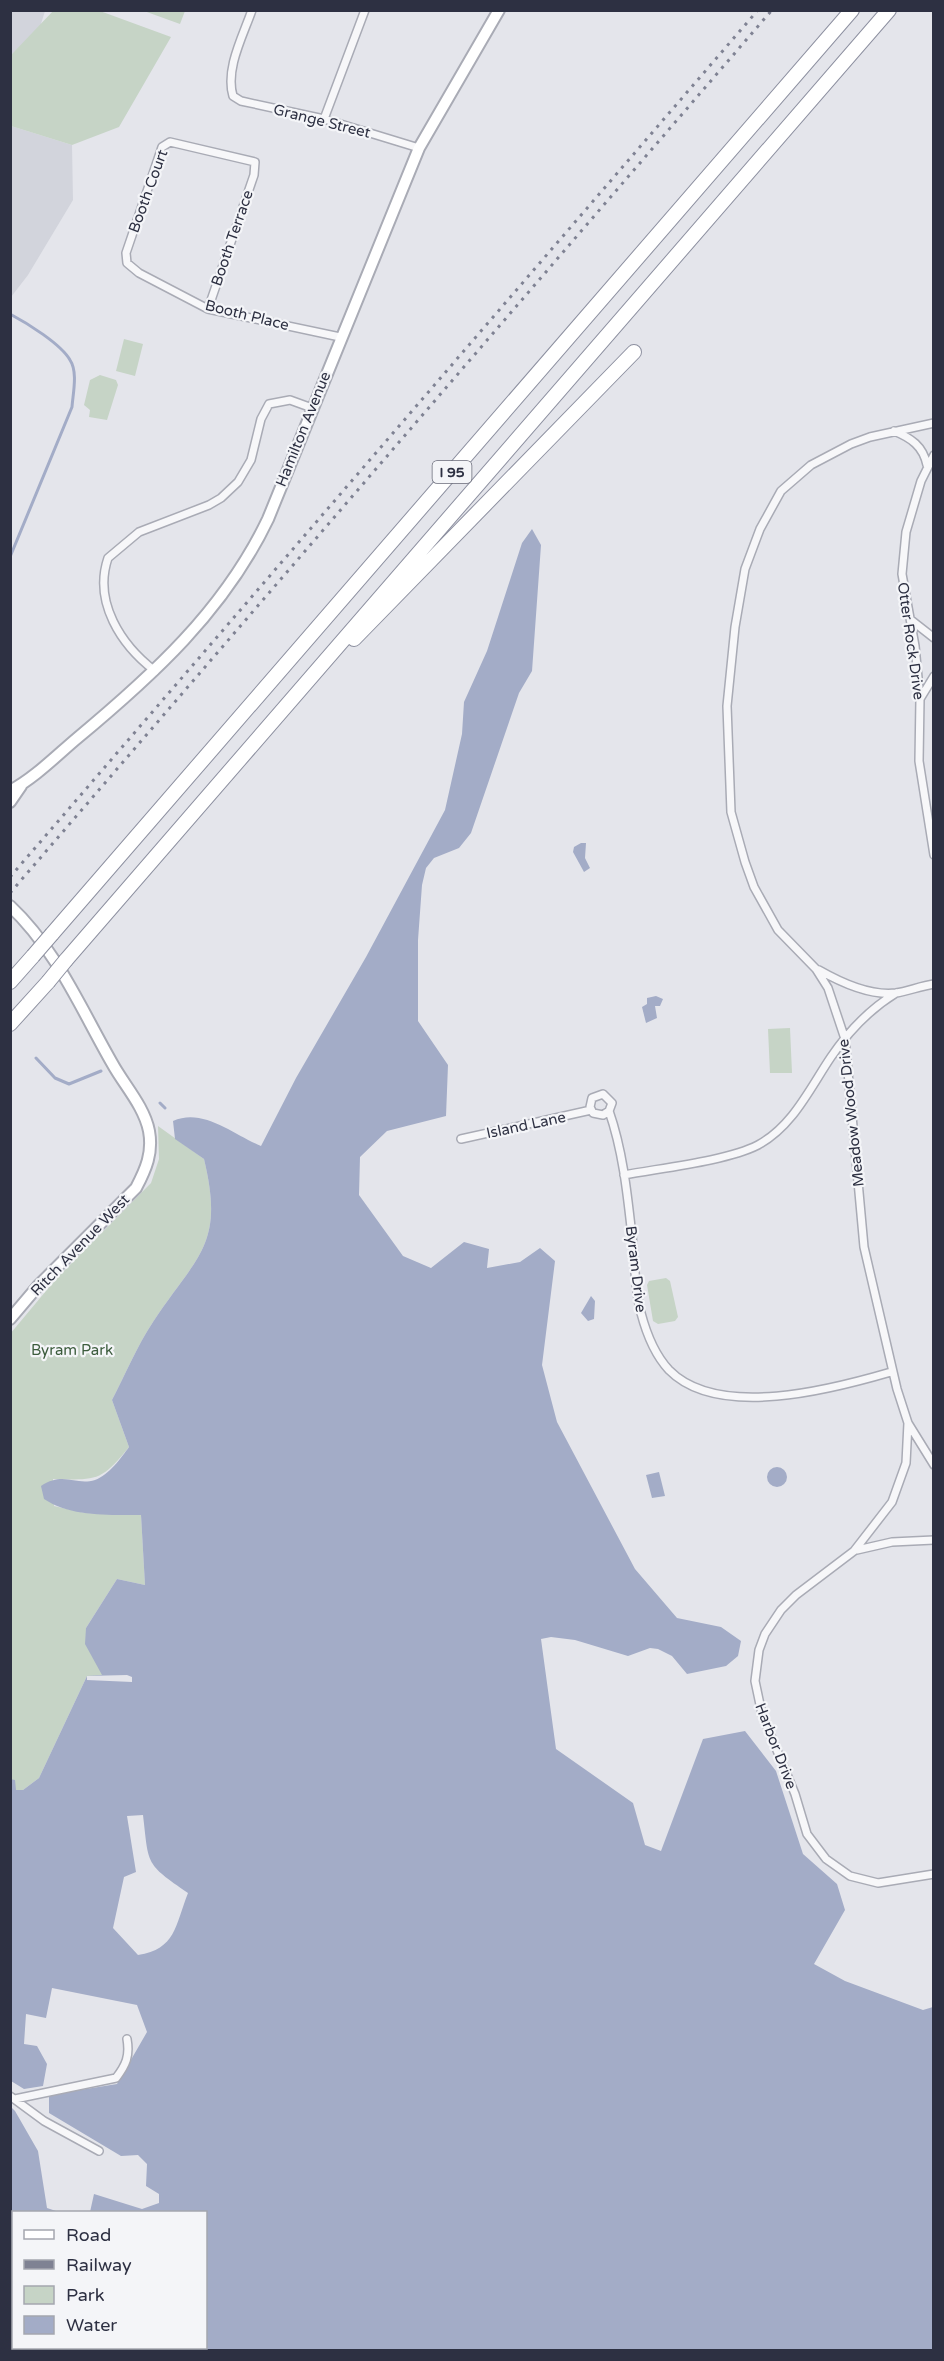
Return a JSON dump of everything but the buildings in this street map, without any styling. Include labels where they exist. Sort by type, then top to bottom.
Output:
[{"type":"highway","name":"I 95","points":[[10,982],[851,10]]},
{"type":"highway","name":"I 95","points":[[10,1024],[889,10]]},
{"type":"highway","points":[[298,692],[380,614],[634,352]]},
{"type":"main road","name":"Hamilton Avenue","points":[[10,791],[21,786],[136,690],[214,603],[254,548],[419,148],[499,10]]},
{"type":"main road","name":"Hamilton Avenue","points":[[10,802],[21,786]]},
{"type":"main road","name":"Ritch Avenue West","points":[[10,906],[35,931],[142,1112],[148,1130],[149,1161],[136,1188],[38,1286],[10,1319]]},
{"type":"street","name":"Grange Street","points":[[252,10],[233,64],[231,89],[233,96],[241,101],[324,119],[419,148]]},
{"type":"street","points":[[324,119],[365,10]]},
{"type":"street","name":"Booth Court","points":[[127,263],[129,245],[160,153],[166,143],[250,159],[255,162],[255,168]]},
{"type":"street","name":"Booth Terrace","points":[[208,309],[255,168]]},
{"type":"street","name":"Booth Place","points":[[127,263],[139,273],[208,309],[340,337]]},
{"type":"street","points":[[155,671],[113,624],[104,589],[104,568],[108,558],[139,532],[208,505],[221,498],[238,482],[250,460],[261,418],[269,404],[290,400],[312,408]]},
{"type":"street","name":"Meadow Wood Drive","points":[[933,423],[870,436],[832,453],[802,471],[781,491],[752,547],[735,627],[727,706],[727,753],[733,821],[754,886],[778,930],[816,969],[828,988],[845,1040],[864,1247],[891,1372],[908,1423],[933,1466]]},
{"type":"street","points":[[894,430],[907,436],[919,446],[927,465]]},
{"type":"street","name":"Otter Rock Drive","points":[[933,454],[927,465],[906,532],[903,553],[904,589],[911,620],[920,699],[919,761],[933,855]]},
{"type":"street","points":[[911,620],[933,638]]},
{"type":"street","points":[[920,699],[933,676]]},
{"type":"street","points":[[816,969],[847,984],[896,993]]},
{"type":"street","points":[[624,1175],[734,1154],[759,1144],[798,1108],[845,1040],[872,1010],[896,993],[933,984]]},
{"type":"street","points":[[603,1094],[611,1100],[609,1111],[600,1116],[591,1110],[592,1098],[603,1094]]},
{"type":"street","name":"Island Lane","points":[[461,1139],[591,1110]]},
{"type":"street","name":"Byram Drive","points":[[609,1111],[624,1175],[641,1312],[659,1357],[679,1378],[705,1390],[758,1398],[793,1395],[891,1372]]},
{"type":"street","name":"Harbor Drive","points":[[908,1423],[906,1463],[896,1494],[883,1517],[854,1551],[796,1594],[771,1624],[759,1650],[755,1681],[758,1699],[795,1794],[807,1834],[826,1859],[850,1876],[878,1883],[933,1874]]},
{"type":"street","name":"Harbor Drive","points":[[854,1551],[875,1544],[933,1540]]},
{"type":"street","points":[[13,2098],[116,2078],[125,2066],[129,2053],[127,2039]]},
{"type":"street","points":[[13,2098],[44,2121],[99,2151]]},
{"type":"shaded area","points":[[11,11],[45,11],[40,27],[11,55]]},
{"type":"shaded area","points":[[11,126],[72,145],[73,200],[28,275],[11,297]]},
{"type":"green space","points":[[54,10],[100,11],[171,37],[119,127],[72,145],[11,126],[11,55]]},
{"type":"green space","points":[[185,10],[180,24],[144,11]]},
{"type":"green space","points":[[124,339],[143,344],[135,376],[116,371]]},
{"type":"green space","points":[[100,375],[116,380],[118,385],[107,420],[89,417],[90,410],[84,405],[90,380]]},
{"type":"green space","points":[[790,1028],[792,1073],[770,1073],[768,1029]]},
{"type":"green space","name":"Byram Park","points":[[158,1126],[204,1159],[210,1188],[209,1231],[194,1264],[153,1322],[112,1400],[129,1447],[111,1467],[97,1476],[89,1479],[53,1479],[54,1506],[85,1513],[141,1515],[145,1585],[117,1579],[86,1628],[103,1676],[87,1676],[39,1778],[23,1790],[16,1790],[10,1779],[10,1334],[56,1279],[151,1183],[159,1159]]},
{"type":"green space","points":[[666,1278],[670,1281],[678,1317],[675,1321],[658,1324],[653,1321],[647,1285],[649,1281]]},
{"type":"water","points":[[532,529],[541,545],[532,671],[519,693],[471,833],[459,848],[434,858],[426,868],[422,885],[418,940],[418,1021],[448,1065],[446,1116],[387,1131],[360,1157],[359,1195],[403,1256],[431,1268],[464,1242],[489,1249],[487,1268],[520,1262],[540,1248],[555,1261],[542,1365],[557,1422],[635,1569],[677,1618],[721,1627],[741,1641],[738,1656],[726,1666],[687,1674],[672,1656],[658,1649],[650,1648],[628,1656],[575,1640],[551,1637],[541,1639],[556,1749],[633,1803],[645,1845],[661,1851],[703,1739],[745,1731],[776,1771],[803,1854],[837,1884],[845,1910],[814,1964],[845,1981],[923,2010],[933,2007],[933,2350],[174,2350],[207,2349],[207,2211],[90,2211],[94,2194],[142,2209],[159,2203],[159,2194],[146,2186],[147,2164],[138,2155],[121,2156],[49,2113],[49,2095],[117,2084],[147,2032],[137,2005],[52,1988],[46,2018],[26,2014],[24,2044],[37,2046],[47,2064],[43,2086],[24,2089],[11,2081],[10,1779],[15,1780],[16,1790],[23,1790],[39,1778],[87,1676],[102,1675],[85,1644],[86,1628],[117,1579],[145,1585],[141,1515],[91,1514],[66,1509],[44,1499],[41,1486],[63,1479],[88,1481],[100,1478],[110,1470],[129,1447],[112,1400],[153,1322],[194,1264],[209,1231],[210,1188],[204,1159],[175,1139],[173,1121],[196,1117],[207,1120],[261,1146],[296,1078],[366,957],[445,810],[462,734],[464,702],[487,651],[522,543]],"holes":[[[143,1815],[149,1854],[156,1869],[188,1893],[176,1926],[167,1941],[151,1952],[138,1955],[113,1928],[124,1877],[136,1872],[127,1816]]]},
{"type":"water","points":[[586,843],[585,858],[590,868],[584,872],[573,852],[574,847]]},
{"type":"water","points":[[656,996],[663,999],[660,1006],[655,1006],[657,1018],[646,1023],[642,1007],[647,1004],[647,998]]},
{"type":"water","points":[[591,1296],[595,1301],[594,1319],[588,1321],[581,1313]]},
{"type":"water","points":[[773,1467],[781,1467],[787,1473],[787,1481],[781,1487],[773,1487],[767,1481],[767,1473]]},
{"type":"water","points":[[659,1472],[665,1496],[652,1498],[646,1475]]},
{"type":"water","points":[[11,2107],[38,2151],[47,2208],[56,2211],[12,2211],[12,2349],[16,2349],[10,2350]]},
{"type":"pier","points":[[127,1675],[132,1677],[132,1682],[87,1680],[87,1676]]},
{"type":"waterway","points":[[10,314],[59,347],[70,360],[74,376],[72,407],[10,557]]},
{"type":"waterway","points":[[36,1058],[55,1078],[69,1084],[101,1071]]},
{"type":"waterway","points":[[160,1103],[165,1108]]},
{"type":"railway","points":[[10,877],[758,10]]},
{"type":"railway","points":[[10,893],[772,10]]}]
